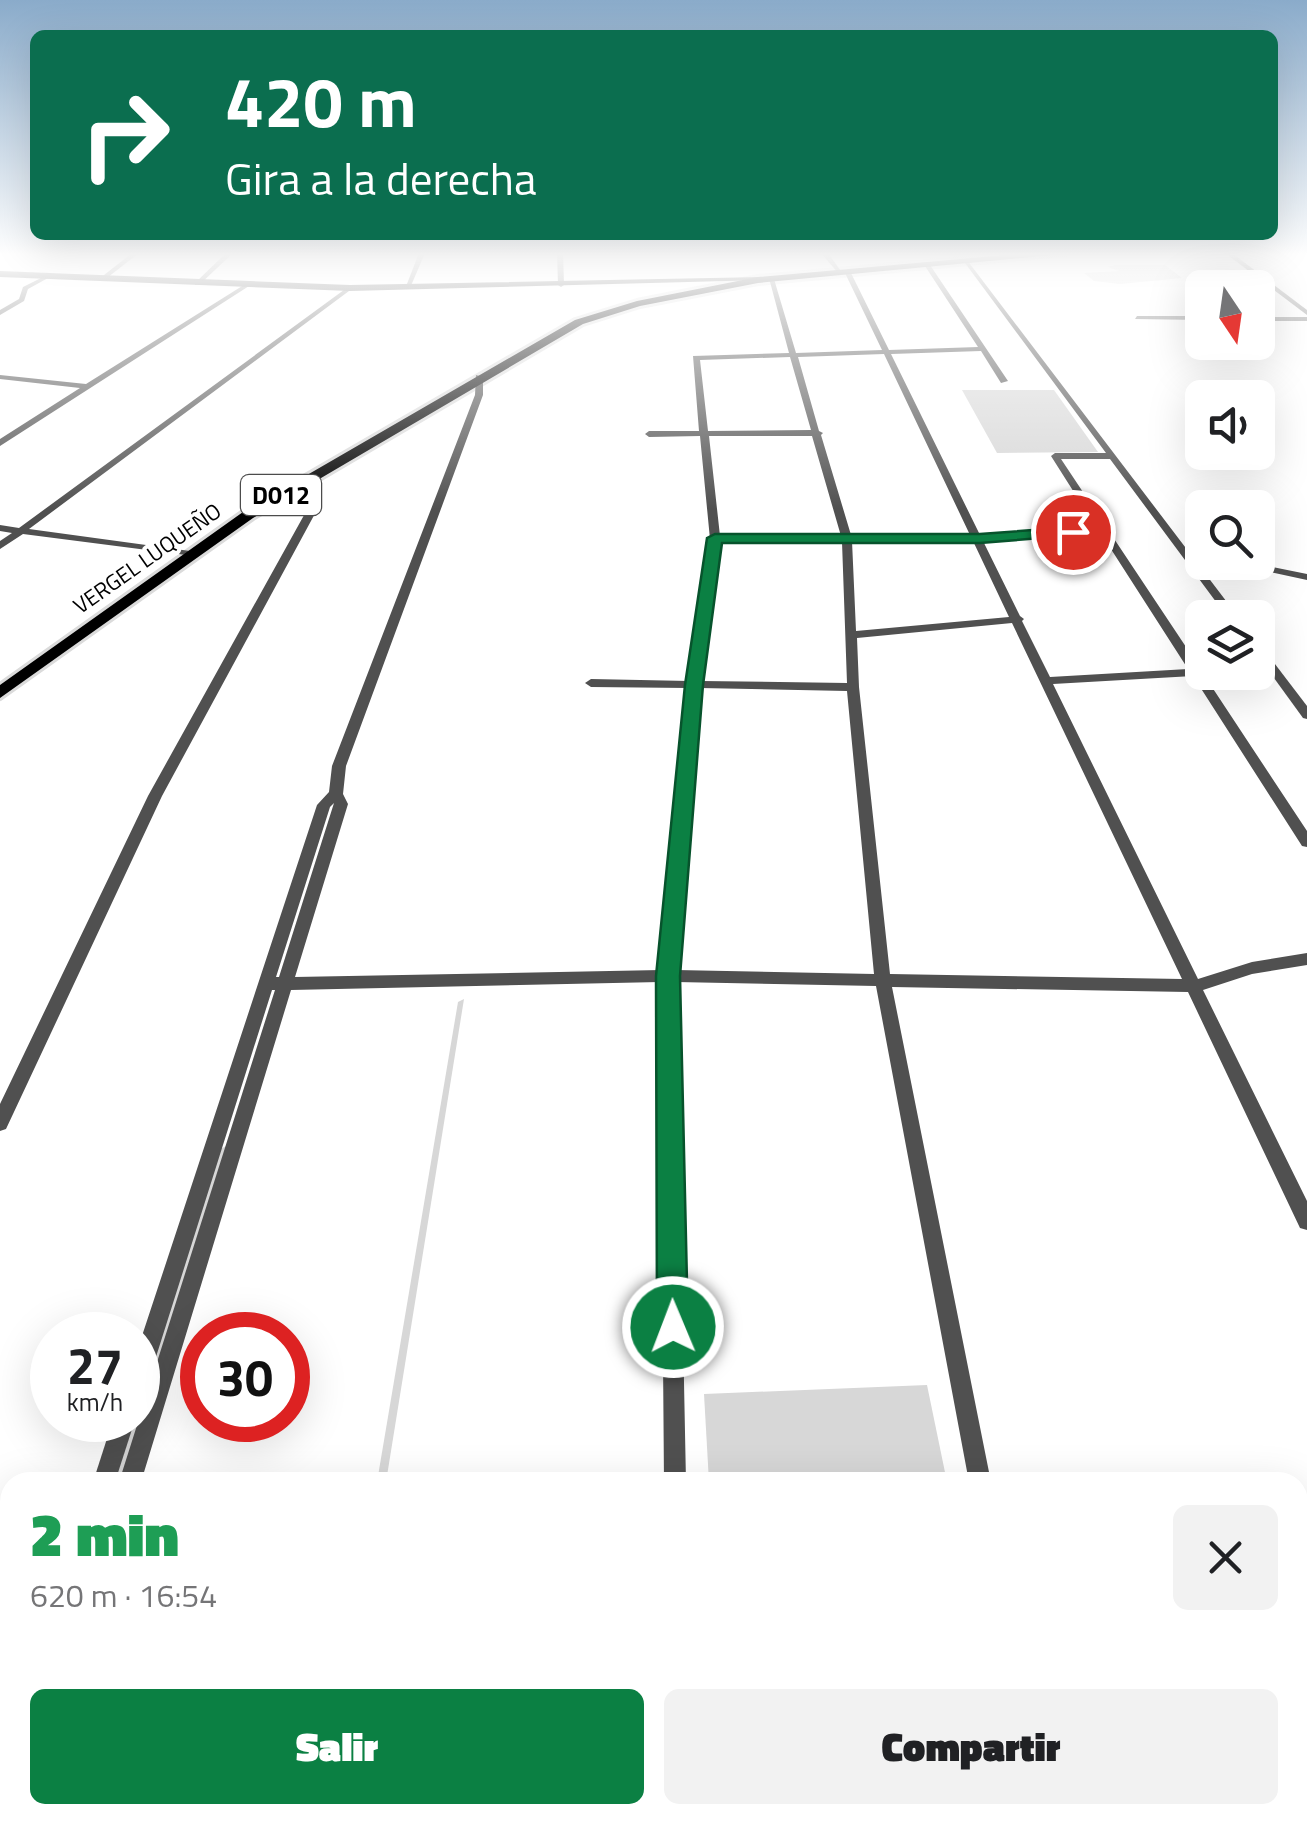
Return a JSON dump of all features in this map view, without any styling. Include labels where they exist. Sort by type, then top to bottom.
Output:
[{"type":"main road","name":"VERGEL LUQUEÑO","points":[[0,693],[190,554],[301,483],[548,338]]},
{"type":"street","points":[[0,443],[164,338]]},
{"type":"street","points":[[0,546],[282,338]]},
{"type":"street","points":[[789,338],[848,540],[853,687],[883,983],[978,1472]]},
{"type":"street","points":[[882,338],[1307,1220]]},
{"type":"street","points":[[976,338],[1004,381]]},
{"type":"street","points":[[1024,338],[1185,552]]},
{"type":"street","points":[[675,1472],[668,976],[694,685],[715,538],[698,356],[983,349]]},
{"type":"street","points":[[160,1316],[341,804],[336,794],[339,766],[479,395],[479,378]]},
{"type":"street","points":[[3,379],[88,387]]},
{"type":"street","points":[[649,434],[819,433]]},
{"type":"street","points":[[1112,456],[1056,456],[1185,650]]},
{"type":"street","points":[[0,1124],[155,796],[313,508],[313,493],[301,483]]},
{"type":"street","points":[[0,528],[190,554]]},
{"type":"street","points":[[715,538],[980,538],[1104,530]]},
{"type":"street","points":[[1275,571],[1307,577]]},
{"type":"street","points":[[852,634],[1018,619]]},
{"type":"street","points":[[1275,672],[1307,714]]},
{"type":"street","points":[[1048,681],[1185,673]]},
{"type":"street","points":[[591,684],[853,687]]},
{"type":"street","points":[[1211,690],[1307,842]]},
{"type":"street","points":[[276,984],[668,976],[1194,986],[1252,968],[1307,960]]},
{"type":"street","points":[[133,1472],[276,984]]},
{"type":"street","points":[[107,1472],[117,1442]]},
{"type":"shaded area","points":[[962,390],[1054,390],[1098,452],[997,453]]},
{"type":"shaded area","points":[[464,999],[388,1472],[379,1472],[458,1002]]},
{"type":"shaded area","points":[[226,1146],[160,1359],[160,1334],[219,1150]]},
{"type":"shaded area","points":[[927,1385],[945,1472],[708,1472],[704,1394]]},
{"type":"shaded area","points":[[125,1442],[134,1442],[125,1472],[115,1472]]},
{"type":"route","points":[[673,1327],[668,976],[694,685],[715,538],[980,538],[1073,532]]}]
